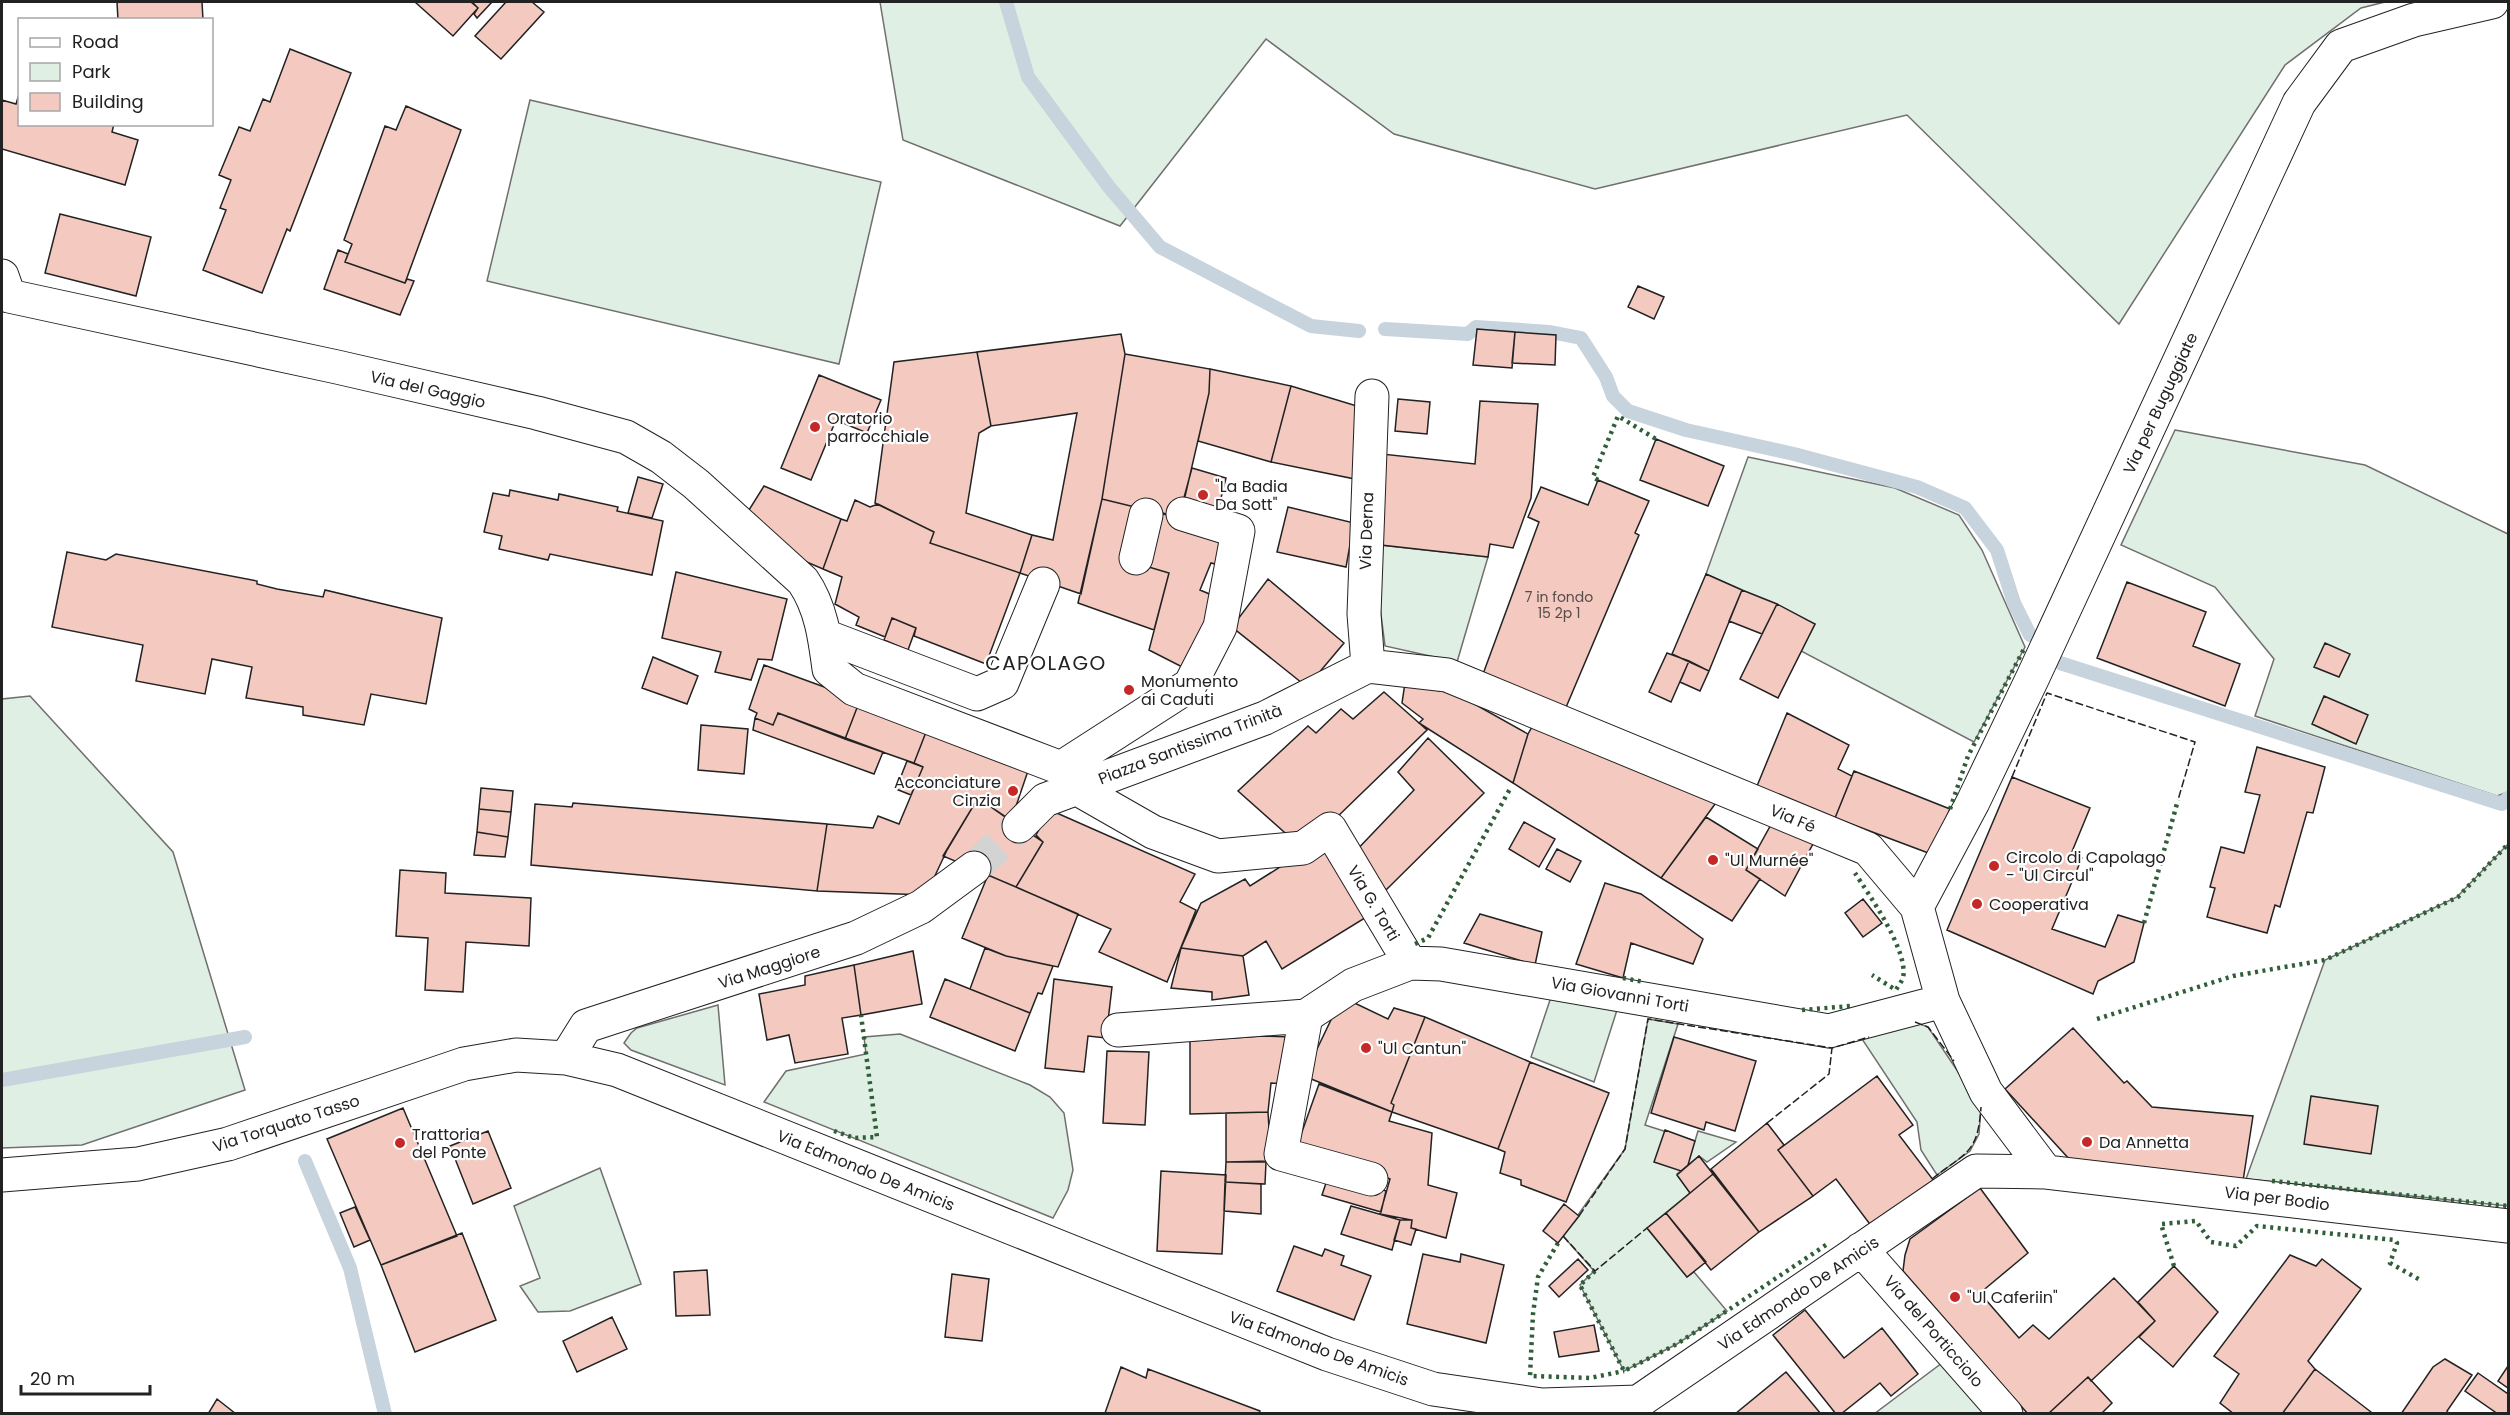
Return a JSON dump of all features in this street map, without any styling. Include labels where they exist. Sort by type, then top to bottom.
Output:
[{"type":"street","name":"Via per Buguggiate","points":[[1917,907],[1973,802],[2033,677],[2299,103],[2341,46],[2414,20],[2492,2]]},
{"type":"street","name":"Via del Gaggio","points":[[2,276],[9,296],[337,367],[537,413],[627,437],[661,457],[696,484],[803,581],[813,596]]},
{"type":"street","name":"Via Derna","points":[[1368,666],[1364,614],[1372,396]]},
{"type":"street","name":"Piazza Santissima Trinità","points":[[1019,826],[1069,778],[1190,685],[1220,627],[1238,531],[1183,514]]},
{"type":"street","points":[[1136,558],[1146,515]]},
{"type":"street","points":[[825,636],[977,694],[1002,683],[1043,584]]},
{"type":"street","name":"Piazza Santissima Trinità","points":[[813,596],[825,636],[829,669],[854,689],[1069,778],[1153,832],[1218,856],[1304,848],[1330,829],[1339,843]]},
{"type":"street","name":"Via Fé","points":[[1368,666],[1447,675],[1868,849],[1917,907],[1943,1001],[1986,1092],[2046,1172]]},
{"type":"street","name":"Piazza Santissima Trinità","points":[[1069,778],[1265,718],[1368,666]]},
{"type":"street","name":"Via G. Torti","points":[[1339,843],[1410,963]]},
{"type":"street","name":"Via Maggiore","points":[[566,1058],[586,1026],[856,938],[921,907],[974,868]]},
{"type":"street","name":"Via Giovanni Torti","points":[[1118,1030],[1306,1016],[1353,985],[1410,963],[1452,965],[1829,1031],[1943,1001]]},
{"type":"street","points":[[1306,1016],[1281,1154],[1371,1179]]},
{"type":"street","name":"Via Torquato Tasso","points":[[2,1174],[138,1164],[228,1144],[464,1064],[516,1055],[566,1058]]},
{"type":"street","name":"Via Edmondo De Amicis","points":[[566,1058],[617,1070],[1326,1354],[1433,1389],[1542,1405],[1630,1408],[1976,1171],[2046,1172]]},
{"type":"street","name":"Via per Bodio","points":[[2046,1172],[2508,1226]]},
{"type":"street","name":"Via del Porticciolo","points":[[1861,1249],[2006,1413]]},
{"type":"green space","points":[[880,2],[2385,2],[2361,8],[2285,65],[2119,324],[1907,115],[1595,189],[1394,134],[1266,39],[1120,226],[903,140]]},
{"type":"green space","points":[[530,100],[881,182],[839,364],[487,281]]},
{"type":"green space","points":[[2175,430],[2365,465],[2508,534],[2508,792],[2497,796],[2255,716],[2274,659],[2215,587],[2121,545]]},
{"type":"green space","points":[[1748,457],[1895,488],[1959,515],[1982,550],[2025,647],[1974,742],[1801,651],[1815,624],[1706,574]]},
{"type":"green space","points":[[1372,544],[1488,557],[1457,662],[1385,646]]},
{"type":"green space","points":[[30,696],[173,852],[245,1090],[82,1145],[2,1148],[2,699]]},
{"type":"green space","points":[[2508,844],[2508,1206],[2246,1179],[2325,960],[2457,897]]},
{"type":"green space","points":[[1551,997],[1617,1010],[1594,1082],[1531,1057]]},
{"type":"green space","points":[[718,1005],[725,1085],[631,1050],[624,1043],[637,1028]]},
{"type":"green space","points":[[1648,1019],[1678,1024],[1645,1125],[1695,1141],[1698,1131],[1736,1142],[1707,1162],[1699,1156],[1677,1174],[1690,1193],[1647,1228],[1687,1277],[1694,1272],[1727,1311],[1677,1344],[1624,1371],[1580,1285],[1594,1271],[1563,1236],[1625,1149]]},
{"type":"green space","points":[[1915,1022],[1928,1027],[1981,1106],[1979,1134],[1970,1151],[1937,1175],[1921,1150],[1917,1122],[1862,1039]]},
{"type":"green space","points":[[900,1034],[1030,1085],[1050,1097],[1064,1113],[1073,1170],[1068,1190],[1053,1218],[764,1102],[786,1071],[866,1054],[864,1037]]},
{"type":"green space","points":[[600,1168],[641,1284],[570,1311],[538,1312],[520,1286],[540,1278],[514,1206]]},
{"type":"green space","points":[[1942,1363],[1985,1414],[1874,1414]]},
{"type":"building","points":[[117,2],[202,2],[203,18],[118,18]]},
{"type":"building","points":[[415,2],[472,2],[478,8],[453,36]]},
{"type":"building","points":[[471,2],[492,2],[477,18],[474,14],[478,8]]},
{"type":"building","points":[[506,2],[532,2],[544,12],[501,59],[475,36]]},
{"type":"building","points":[[290,49],[351,73],[290,231],[287,229],[262,293],[203,270],[226,210],[220,208],[231,180],[219,175],[239,127],[250,131],[263,99],[270,102]]},
{"type":"building","points":[[18,98],[18,126],[114,126],[112,132],[138,140],[125,185],[2,149],[2,100],[16,104]]},
{"type":"building","points":[[406,106],[461,130],[405,283],[345,262],[352,244],[344,240],[385,126],[396,130]]},
{"type":"building","points":[[60,214],[151,237],[136,296],[45,273]]},
{"type":"building","points":[[338,250],[348,254],[345,262],[405,283],[407,279],[414,281],[400,315],[324,289]]},
{"type":"building","points":[[1638,286],[1664,297],[1654,319],[1628,307]]},
{"type":"building","points":[[1477,329],[1515,332],[1512,368],[1473,365]]},
{"type":"building","points":[[1515,332],[1556,335],[1555,365],[1512,363]]},
{"type":"building","points":[[1121,334],[1125,354],[1102,499],[1081,594],[1020,573],[1032,535],[1053,540],[1077,413],[991,426],[977,352]]},
{"type":"building","points":[[977,352],[991,426],[979,433],[966,513],[1032,535],[1020,573],[930,543],[934,532],[875,503],[894,362]]},
{"type":"building","points":[[1125,354],[1210,369],[1209,393],[1180,518],[1102,499]]},
{"type":"building","points":[[1210,369],[1291,386],[1271,462],[1198,441],[1209,393]]},
{"type":"building","name":"Oratorio parrocchiale","points":[[819,375],[881,400],[867,433],[836,420],[811,480],[781,468]]},
{"type":"building","points":[[1291,386],[1370,410],[1355,479],[1271,462]]},
{"type":"building","points":[[1398,399],[1430,402],[1427,434],[1395,431]]},
{"type":"building","points":[[1480,401],[1538,404],[1531,498],[1513,548],[1490,544],[1488,557],[1372,544],[1382,454],[1475,464]]},
{"type":"building","points":[[1656,439],[1724,466],[1708,506],[1640,480]]},
{"type":"building","name":"\"La Badia Da Sott\"","points":[[1192,468],[1226,478],[1217,514],[1182,505]]},
{"type":"building","points":[[638,477],[663,484],[652,518],[628,513]]},
{"type":"building","points":[[1598,480],[1649,501],[1635,533],[1639,535],[1564,712],[1483,674],[1539,522],[1528,517],[1541,487],[1588,505]]},
{"type":"building","points":[[764,486],[841,519],[823,569],[774,548],[744,518]]},
{"type":"building","points":[[510,490],[558,500],[559,494],[618,507],[617,511],[663,521],[652,575],[550,554],[548,560],[499,549],[502,536],[484,532],[493,493],[509,496]]},
{"type":"building","points":[[1102,499],[1139,508],[1142,565],[1169,573],[1154,630],[1078,603]]},
{"type":"building","points":[[855,500],[870,507],[878,504],[934,532],[930,543],[1020,573],[986,664],[914,636],[916,628],[892,618],[885,637],[856,625],[859,617],[835,604],[842,577],[823,569],[841,519],[847,521]]},
{"type":"building","points":[[1288,507],[1354,523],[1346,567],[1277,552]]},
{"type":"building","points":[[1156,511],[1227,532],[1219,565],[1211,563],[1200,590],[1219,598],[1188,670],[1149,650],[1169,573],[1142,565]]},
{"type":"building","points":[[67,552],[106,560],[116,554],[257,581],[257,584],[277,589],[323,597],[325,590],[442,618],[426,704],[371,694],[364,725],[303,715],[303,707],[246,698],[252,667],[212,659],[205,694],[136,681],[143,645],[52,627]]},
{"type":"building","points":[[676,572],[787,599],[772,660],[758,659],[751,680],[715,672],[721,652],[662,638]]},
{"type":"building","points":[[1706,574],[1742,590],[1709,671],[1672,654]]},
{"type":"building","points":[[1268,579],[1344,643],[1307,687],[1232,627]]},
{"type":"building","points":[[2127,582],[2206,612],[2193,646],[2240,664],[2225,706],[2097,658]]},
{"type":"building","points":[[1742,590],[1777,604],[1762,634],[1729,621]]},
{"type":"building","points":[[1777,604],[1815,624],[1778,698],[1740,679]]},
{"type":"building","points":[[892,618],[916,628],[908,650],[884,640]]},
{"type":"building","points":[[2325,643],[2350,654],[2339,677],[2314,667]]},
{"type":"building","points":[[1667,653],[1689,661],[1671,702],[1649,692]]},
{"type":"building","points":[[653,657],[698,676],[687,704],[642,688]]},
{"type":"building","points":[[1689,661],[1709,671],[1700,691],[1680,682]]},
{"type":"building","points":[[764,665],[860,700],[845,739],[778,713],[773,725],[755,718],[757,713],[749,709]]},
{"type":"building","points":[[1405,683],[1440,691],[1444,687],[1528,734],[1513,783],[1419,723],[1423,719],[1402,703]]},
{"type":"building","points":[[1384,692],[1427,730],[1334,820],[1301,847],[1238,791],[1308,726],[1316,733],[1341,709],[1353,719]]},
{"type":"building","points":[[2324,696],[2368,715],[2356,744],[2312,724]]},
{"type":"building","points":[[860,700],[928,727],[914,763],[845,739]]},
{"type":"building","points":[[778,713],[883,752],[874,774],[753,730],[755,718],[773,725]]},
{"type":"building","points":[[1787,713],[1849,745],[1838,769],[1852,776],[1835,818],[1757,786]]},
{"type":"building","points":[[1536,720],[1718,800],[1661,878],[1513,783],[1528,734]]},
{"type":"building","points":[[701,725],[748,729],[744,774],[698,770]]},
{"type":"building","points":[[928,727],[1030,765],[1011,821],[978,798],[947,850],[926,895],[817,891],[827,824],[873,828],[878,816],[899,824],[923,767],[914,763]]},
{"type":"building","points":[[1428,738],[1484,793],[1386,890],[1351,856],[1414,790],[1398,772]]},
{"type":"building","points":[[2257,747],[2325,767],[2313,813],[2307,812],[2280,907],[2275,905],[2267,933],[2207,917],[2215,888],[2210,887],[2221,847],[2244,853],[2260,795],[2245,792]]},
{"type":"building","points":[[907,761],[923,767],[911,795],[896,789]]},
{"type":"building","points":[[1854,771],[1950,809],[1931,854],[1835,818]]},
{"type":"building","points":[[2012,777],[2090,808],[2071,854],[2082,858],[2052,929],[2105,947],[2118,915],[2144,923],[2134,962],[2098,981],[2093,994],[1947,930]]},
{"type":"building","points":[[481,788],[513,791],[511,812],[479,809]]},
{"type":"building","points":[[978,798],[1043,842],[1016,887],[943,856]]},
{"type":"building","points":[[573,803],[827,824],[817,891],[531,865],[535,804],[572,807]]},
{"type":"building","points":[[479,809],[511,812],[508,837],[477,832]]},
{"type":"building","points":[[1050,810],[1195,874],[1180,902],[1196,910],[1167,982],[1099,952],[1111,929],[1016,887],[1043,842],[1036,835]]},
{"type":"building","name":"\"Ul Murnée\"","points":[[1706,817],[1758,849],[1746,870],[1760,879],[1732,921],[1661,878]]},
{"type":"building","points":[[1773,821],[1814,842],[1785,896],[1746,870]]},
{"type":"building","points":[[1524,822],[1555,839],[1539,867],[1509,849]]},
{"type":"building","points":[[477,832],[508,837],[505,857],[474,855]]},
{"type":"building","points":[[1327,837],[1373,913],[1282,969],[1266,941],[1243,956],[1181,948],[1201,903],[1245,879],[1250,886]]},
{"type":"building","points":[[1557,849],[1581,861],[1570,882],[1546,869]]},
{"type":"building","points":[[400,870],[446,873],[445,893],[531,898],[529,946],[466,942],[463,992],[425,990],[428,938],[396,936]]},
{"type":"building","points":[[988,875],[1078,914],[1058,967],[1006,956],[962,938]]},
{"type":"building","points":[[1605,883],[1641,894],[1703,939],[1693,964],[1631,943],[1623,978],[1576,964]]},
{"type":"building","points":[[1863,899],[1882,923],[1863,937],[1845,913]]},
{"type":"building","points":[[1480,914],[1542,932],[1535,965],[1464,943]]},
{"type":"building","points":[[985,948],[1006,956],[1053,966],[1042,994],[1038,993],[1030,1013],[970,989]]},
{"type":"building","points":[[1181,948],[1243,956],[1249,995],[1212,1000],[1212,992],[1171,988]]},
{"type":"building","points":[[913,951],[922,1004],[861,1015],[854,965]]},
{"type":"building","points":[[854,965],[861,1015],[842,1018],[848,1054],[795,1063],[789,1035],[767,1040],[759,994],[805,985],[805,976]]},
{"type":"building","points":[[945,979],[1030,1013],[1015,1051],[930,1017]]},
{"type":"building","points":[[1054,979],[1112,987],[1106,1038],[1088,1036],[1084,1072],[1045,1068]]},
{"type":"building","name":"\"Ul Cantun\"","points":[[1342,997],[1388,1019],[1394,1008],[1425,1017],[1391,1103],[1394,1105],[1392,1112],[1304,1076]]},
{"type":"building","points":[[1425,1017],[1530,1062],[1498,1149],[1392,1112],[1394,1105],[1391,1103]]},
{"type":"building","points":[[2073,1028],[2124,1083],[2127,1081],[2152,1107],[2253,1116],[2243,1181],[2071,1161],[2005,1089]]},
{"type":"building","points":[[1261,1036],[1293,1037],[1287,1084],[1271,1083],[1268,1112],[1190,1114],[1190,1041]]},
{"type":"building","points":[[1674,1037],[1756,1061],[1735,1131],[1706,1122],[1704,1130],[1651,1113]]},
{"type":"building","points":[[1107,1051],[1149,1052],[1145,1125],[1103,1123]]},
{"type":"building","points":[[1530,1062],[1609,1093],[1566,1202],[1521,1185],[1521,1180],[1500,1173],[1505,1152],[1498,1149]]},
{"type":"building","points":[[1877,1076],[1913,1125],[1899,1135],[1934,1181],[1872,1227],[1836,1179],[1813,1196],[1778,1150]]},
{"type":"building","points":[[1319,1084],[1392,1112],[1389,1121],[1432,1133],[1428,1185],[1457,1193],[1446,1238],[1411,1228],[1412,1220],[1380,1214],[1390,1179],[1298,1143]]},
{"type":"building","points":[[2311,1096],[2378,1106],[2371,1154],[2304,1144]]},
{"type":"building","points":[[403,1108],[457,1236],[381,1265],[327,1139]]},
{"type":"building","points":[[1268,1112],[1271,1161],[1226,1162],[1226,1113]]},
{"type":"building","points":[[1767,1123],[1784,1145],[1778,1150],[1813,1196],[1759,1232],[1711,1169]]},
{"type":"building","points":[[1665,1130],[1695,1141],[1688,1165],[1681,1171],[1654,1162]]},
{"type":"building","points":[[488,1131],[511,1188],[473,1204],[450,1146]]},
{"type":"building","points":[[1699,1156],[1713,1174],[1690,1193],[1677,1175]]},
{"type":"building","points":[[1226,1162],[1266,1162],[1265,1184],[1225,1182]]},
{"type":"building","points":[[1161,1171],[1226,1175],[1222,1254],[1157,1251]]},
{"type":"building","points":[[1330,1171],[1386,1191],[1381,1212],[1322,1195]]},
{"type":"building","points":[[1713,1174],[1759,1232],[1711,1270],[1666,1213]]},
{"type":"building","points":[[1225,1182],[1261,1184],[1261,1214],[1224,1211]]},
{"type":"building","name":"\"Ul Caferiin\"","points":[[1980,1188],[2028,1253],[1980,1293],[2019,1338],[2033,1325],[2049,1339],[2114,1278],[2155,1321],[2091,1381],[2088,1377],[2048,1414],[2028,1414],[1903,1271],[1910,1239]]},
{"type":"building","points":[[1564,1204],[1579,1216],[1558,1243],[1543,1231]]},
{"type":"building","points":[[1351,1206],[1400,1220],[1392,1250],[1341,1234]]},
{"type":"building","points":[[355,1207],[370,1240],[354,1247],[340,1213]]},
{"type":"building","points":[[1666,1213],[1706,1262],[1687,1277],[1647,1228]]},
{"type":"building","points":[[1400,1220],[1412,1220],[1411,1228],[1416,1229],[1411,1245],[1394,1240]]},
{"type":"building","points":[[462,1233],[496,1320],[415,1352],[381,1265]]},
{"type":"building","points":[[1294,1246],[1322,1256],[1325,1249],[1344,1256],[1341,1265],[1371,1276],[1354,1320],[1277,1291]]},
{"type":"building","points":[[1423,1254],[1460,1262],[1461,1254],[1504,1265],[1486,1343],[1407,1324]]},
{"type":"building","points":[[2290,1255],[2316,1266],[2322,1259],[2361,1289],[2308,1361],[2315,1369],[2282,1414],[2234,1414],[2220,1403],[2239,1374],[2214,1356]]},
{"type":"building","points":[[1578,1259],[1588,1270],[1559,1297],[1549,1286]]},
{"type":"building","points":[[2174,1266],[2218,1312],[2173,1367],[2139,1337],[2155,1321],[2138,1302]]},
{"type":"building","points":[[707,1270],[710,1315],[676,1316],[674,1272]]},
{"type":"building","points":[[952,1274],[989,1279],[982,1341],[945,1337]]},
{"type":"building","points":[[1805,1310],[1844,1358],[1882,1328],[1918,1374],[1891,1396],[1880,1383],[1841,1414],[1836,1414],[1773,1335]]},
{"type":"building","points":[[612,1317],[627,1349],[577,1372],[563,1341]]},
{"type":"building","points":[[1594,1325],[1599,1351],[1559,1357],[1554,1332]]},
{"type":"building","points":[[2445,1359],[2472,1375],[2447,1411],[2449,1414],[2401,1414],[2433,1367]]},
{"type":"building","points":[[2508,1366],[2508,1388],[2498,1381]]},
{"type":"building","points":[[1121,1367],[1146,1378],[1148,1369],[1260,1411],[1259,1414],[1107,1414],[1105,1413]]},
{"type":"building","points":[[2315,1369],[2371,1412],[2369,1414],[2282,1414]]},
{"type":"building","points":[[1786,1372],[1821,1414],[1735,1414]]},
{"type":"building","points":[[2478,1373],[2508,1394],[2508,1414],[2498,1414],[2465,1391]]},
{"type":"building","points":[[2088,1377],[2112,1403],[2101,1414],[2048,1414]]},
{"type":"building","points":[[217,1399],[236,1414],[208,1414]]},
{"type":"waterway","points":[[1006,2],[1028,77],[1109,187],[1160,247],[1311,326],[1359,331]]},
{"type":"waterway","points":[[1385,329],[1468,334],[1476,327],[1550,332],[1581,338],[1606,377],[1613,396],[1628,411],[1686,430],[1794,454],[1917,487],[1965,508],[1997,550],[2014,603],[2030,635]]},
{"type":"waterway","points":[[2060,663],[2502,804],[2508,798]]},
{"type":"waterway","points":[[2,1080],[245,1037]]},
{"type":"waterway","points":[[305,1161],[350,1268],[385,1414]]},
{"type":"tunnel","points":[[974,868],[1019,826]]},
{"type":"hedge","points":[[1598,480],[1593,477],[1618,416],[1656,439]]},
{"type":"hedge","points":[[1950,809],[1968,756],[2025,647]]},
{"type":"hedge","points":[[1415,944],[1428,938],[1511,787]]},
{"type":"hedge","points":[[2144,923],[2178,800]]},
{"type":"hedge","points":[[2097,1019],[2233,976],[2325,960],[2458,897],[2508,844]]},
{"type":"hedge","points":[[1855,873],[1894,939],[1903,967],[1903,978],[1896,990],[1872,975]]},
{"type":"hedge","points":[[1623,978],[1644,982]]},
{"type":"hedge","points":[[1802,1010],[1850,1006]]},
{"type":"hedge","points":[[834,1131],[854,1138],[877,1137],[861,1015]]},
{"type":"hedge","points":[[2272,1181],[2508,1206]]},
{"type":"hedge","points":[[2174,1266],[2161,1224],[2196,1221],[2211,1242],[2236,1246],[2257,1226],[2395,1240],[2397,1243],[2390,1263],[2422,1281]]},
{"type":"hedge","points":[[1558,1243],[1538,1277],[1533,1314],[1530,1376],[1590,1378],[1624,1371]]},
{"type":"hedge","points":[[1595,1271],[1580,1285],[1624,1371],[1677,1344],[1829,1243]]},
{"type":"fence","points":[[2012,777],[2047,693],[2195,742],[2178,800]]},
{"type":"fence","points":[[1579,1216],[1625,1149],[1648,1019],[1832,1048]]},
{"type":"fence","points":[[1915,1022],[1928,1027],[1954,1061]]},
{"type":"fence","points":[[1767,1123],[1829,1074],[1832,1048],[1869,1037]]},
{"type":"fence","points":[[1932,1179],[1962,1157],[1973,1143],[1977,1134],[1981,1107]]},
{"type":"fence","points":[[1563,1236],[1595,1271],[1647,1228]]},
{"type":"place","name":"Oratorio parrocchiale","points":[[815,427]]},
{"type":"place","name":"\"La Badia Da Sott\"","points":[[1203,495]]},
{"type":"place","name":"Monumento ai Caduti","points":[[1129,690]]},
{"type":"place","name":"Acconciature Cinzia","points":[[1013,791]]},
{"type":"place","name":"\"Ul Murnée\"","points":[[1713,860]]},
{"type":"place","name":"Circolo di Capolago - \"Ul Circul\"","points":[[1994,866]]},
{"type":"place","name":"Cooperativa","points":[[1977,904]]},
{"type":"place","name":"\"Ul Cantun\"","points":[[1366,1048]]},
{"type":"place","name":"Da Annetta","points":[[2087,1142]]},
{"type":"place","name":"Trattoria del Ponte","points":[[400,1143]]},
{"type":"place","name":"\"Ul Caferiin\"","points":[[1955,1297]]},
{"type":"district","name":"CAPOLAGO","points":[[1046,663]]}]
